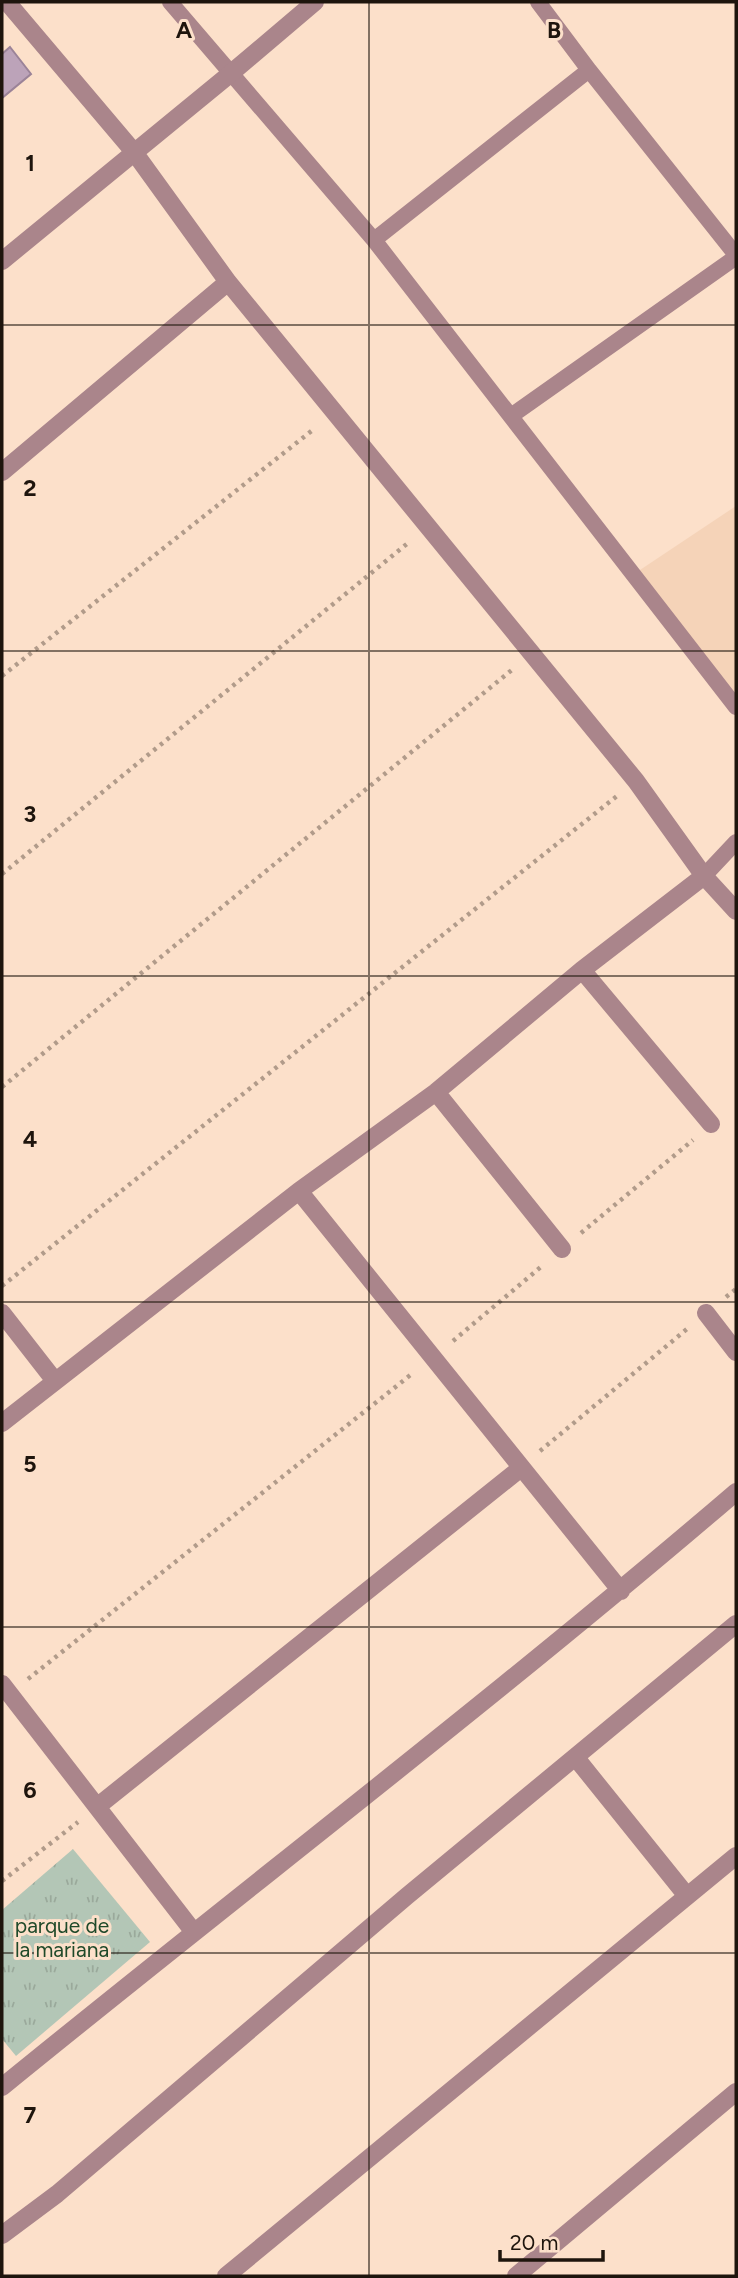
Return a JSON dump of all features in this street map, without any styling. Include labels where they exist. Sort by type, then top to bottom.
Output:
[{"type":"street","points":[[7,2],[134,152],[228,282],[636,781],[704,876],[736,911]]},
{"type":"street","points":[[2,261],[315,2]]},
{"type":"street","points":[[2,472],[228,282]]},
{"type":"street","points":[[2,1423],[299,1191],[436,1092],[582,970],[704,876]]},
{"type":"street","points":[[582,970],[711,1124]]},
{"type":"street","points":[[436,1092],[562,1249]]},
{"type":"street","points":[[299,1191],[621,1591]]},
{"type":"street","points":[[2,1312],[55,1381]]},
{"type":"street","points":[[706,1313],[736,1352]]},
{"type":"street","points":[[97,1806],[521,1468]]},
{"type":"street","points":[[5,2079],[621,1591],[736,1492]]},
{"type":"street","points":[[2,2235],[57,2194],[407,1896],[736,1624]]},
{"type":"street","points":[[4,1693],[97,1806],[194,1931]]},
{"type":"street","points":[[576,1758],[687,1896]]},
{"type":"street","points":[[226,2276],[736,1856]]},
{"type":"street","points":[[525,2274],[736,2092]]},
{"type":"lane","points":[[170,2],[374,240],[736,707]]},
{"type":"lane","points":[[511,416],[736,256],[538,2]]},
{"type":"lane","points":[[374,240],[589,70]]},
{"type":"lane","points":[[704,876],[736,842]]},
{"type":"path","points":[[2,676],[335,413]]},
{"type":"path","points":[[2,874],[428,527]]},
{"type":"path","points":[[2,1087],[532,653]]},
{"type":"path","points":[[2,1286],[636,781]]},
{"type":"path","points":[[4,1693],[434,1357],[711,1124]]},
{"type":"path","points":[[521,1468],[736,1289]]},
{"type":"path","points":[[2,1881],[97,1806]]},
{"type":"shaded area","points":[[736,506],[736,699],[637,572]]},
{"type":"green space","name":"parque de la mariana","points":[[73,1849],[150,1942],[16,2056],[2,2039],[2,1910]]},
{"type":"building","points":[[10,47],[31,74],[2,98],[2,54]]}]
